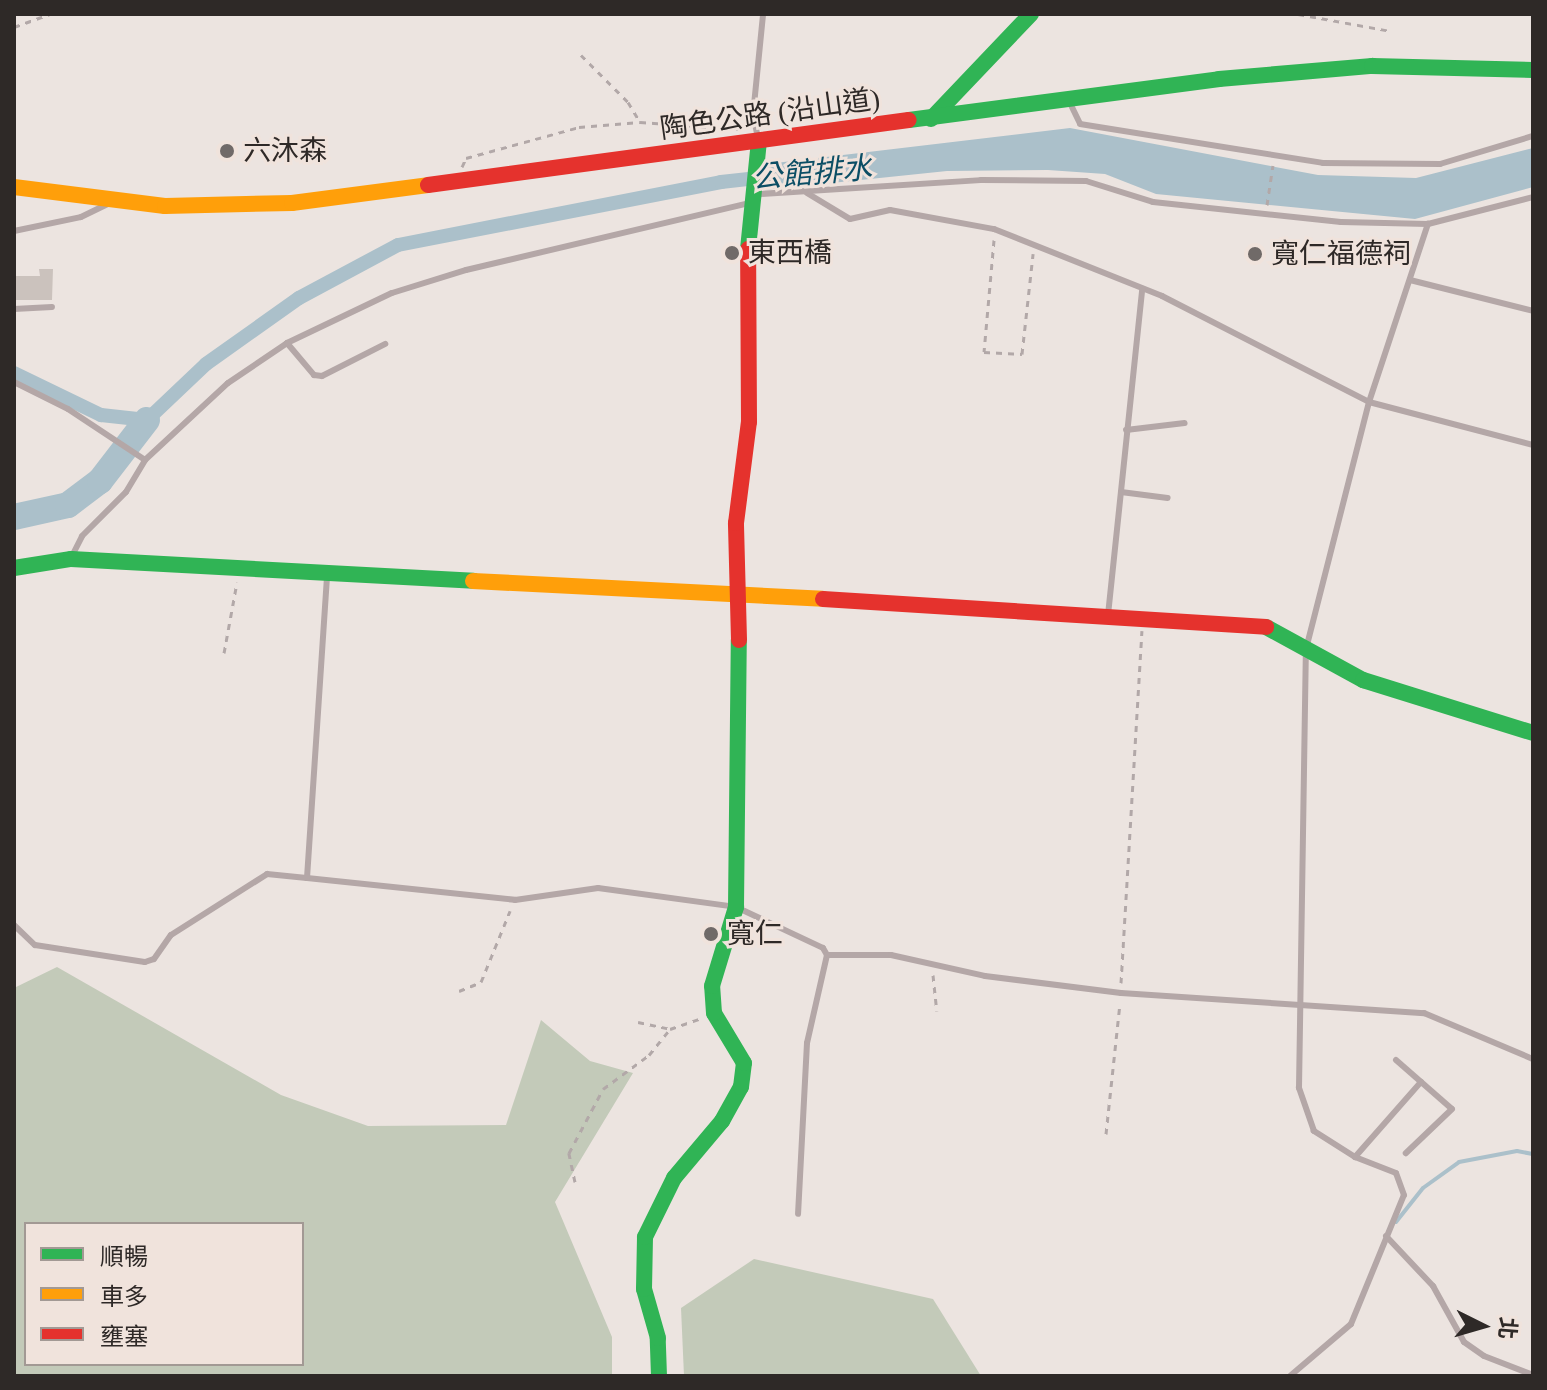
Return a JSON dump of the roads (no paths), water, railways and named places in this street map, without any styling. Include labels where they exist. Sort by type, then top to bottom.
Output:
[{"type":"street","points":[[931,119],[1031,14]]},
{"type":"street","name":"陶色公路 (沿山道)","points":[[14,187],[113,202],[239,206],[455,185],[1219,79],[1372,66],[1533,70]]},
{"type":"street","points":[[659,1376],[658,1338],[644,1289],[645,1237],[674,1178],[722,1121],[741,1087],[744,1063],[731,1034],[714,1013],[712,986],[736,907],[739,596],[736,523],[749,422],[744,328],[759,141]]},
{"type":"street","points":[[14,568],[71,559],[739,596],[891,600],[1108,618],[1260,623],[1363,680],[1533,733]]},
{"type":"lane","points":[[759,141],[753,101],[763,14]]},
{"type":"lane","points":[[1069,101],[1080,124],[1275,157],[1377,167],[1440,164],[1533,136]]},
{"type":"lane","points":[[71,559],[82,536],[126,492],[145,460],[228,383],[287,343],[392,293],[451,274],[753,202],[760,194],[981,180],[1086,181],[1153,202],[1266,215],[1428,224],[1533,197]]},
{"type":"lane","points":[[805,192],[850,219],[890,210],[994,229],[1142,289],[1369,402],[1533,445]]},
{"type":"lane","points":[[14,231],[81,217],[113,202]]},
{"type":"lane","points":[[1290,1376],[1351,1324],[1404,1195],[1396,1173],[1355,1157],[1314,1131],[1299,1088],[1306,649],[1369,402],[1428,224]]},
{"type":"lane","points":[[1410,280],[1533,311]]},
{"type":"lane","points":[[1108,618],[1142,289]]},
{"type":"lane","points":[[14,309],[52,307]]},
{"type":"lane","points":[[287,343],[314,375],[322,376],[385,344]]},
{"type":"lane","points":[[14,382],[68,409],[145,460]]},
{"type":"lane","points":[[1126,430],[1185,423]]},
{"type":"lane","points":[[1121,492],[1168,498]]},
{"type":"lane","points":[[307,878],[327,572]]},
{"type":"lane","points":[[14,925],[35,945],[145,962],[154,959],[171,935],[267,874],[515,900],[598,888],[736,907],[778,923],[823,948],[827,955],[807,1043],[798,1214]]},
{"type":"lane","points":[[827,955],[891,955],[1121,993],[1424,1013],[1533,1059]]},
{"type":"lane","points":[[1396,1060],[1452,1109],[1406,1153]]},
{"type":"lane","points":[[1355,1157],[1421,1082]]},
{"type":"lane","points":[[1386,1236],[1433,1286],[1464,1342],[1484,1356],[1533,1375]]},
{"type":"water","points":[[1070,128],[1318,175],[1416,178],[1533,148],[1533,187],[1415,219],[1156,194],[1105,174],[1048,170],[947,171],[764,190],[767,164]]},
{"type":"waterway","name":"公館排水","points":[[14,373],[101,415],[147,420],[206,364],[299,298],[398,245],[721,182],[784,175]]},
{"type":"waterway","points":[[14,517],[68,505],[100,481],[147,420]]},
{"type":"waterway","points":[[1396,1222],[1423,1188],[1459,1162],[1517,1151],[1533,1154]]},
{"type":"place","name":"六沐森","points":[[227,151]]},
{"type":"place","name":"東西橋","points":[[732,253]]},
{"type":"place","name":"寬仁福德祠","points":[[1255,254]]},
{"type":"place","name":"寬仁","points":[[711,934]]}]
